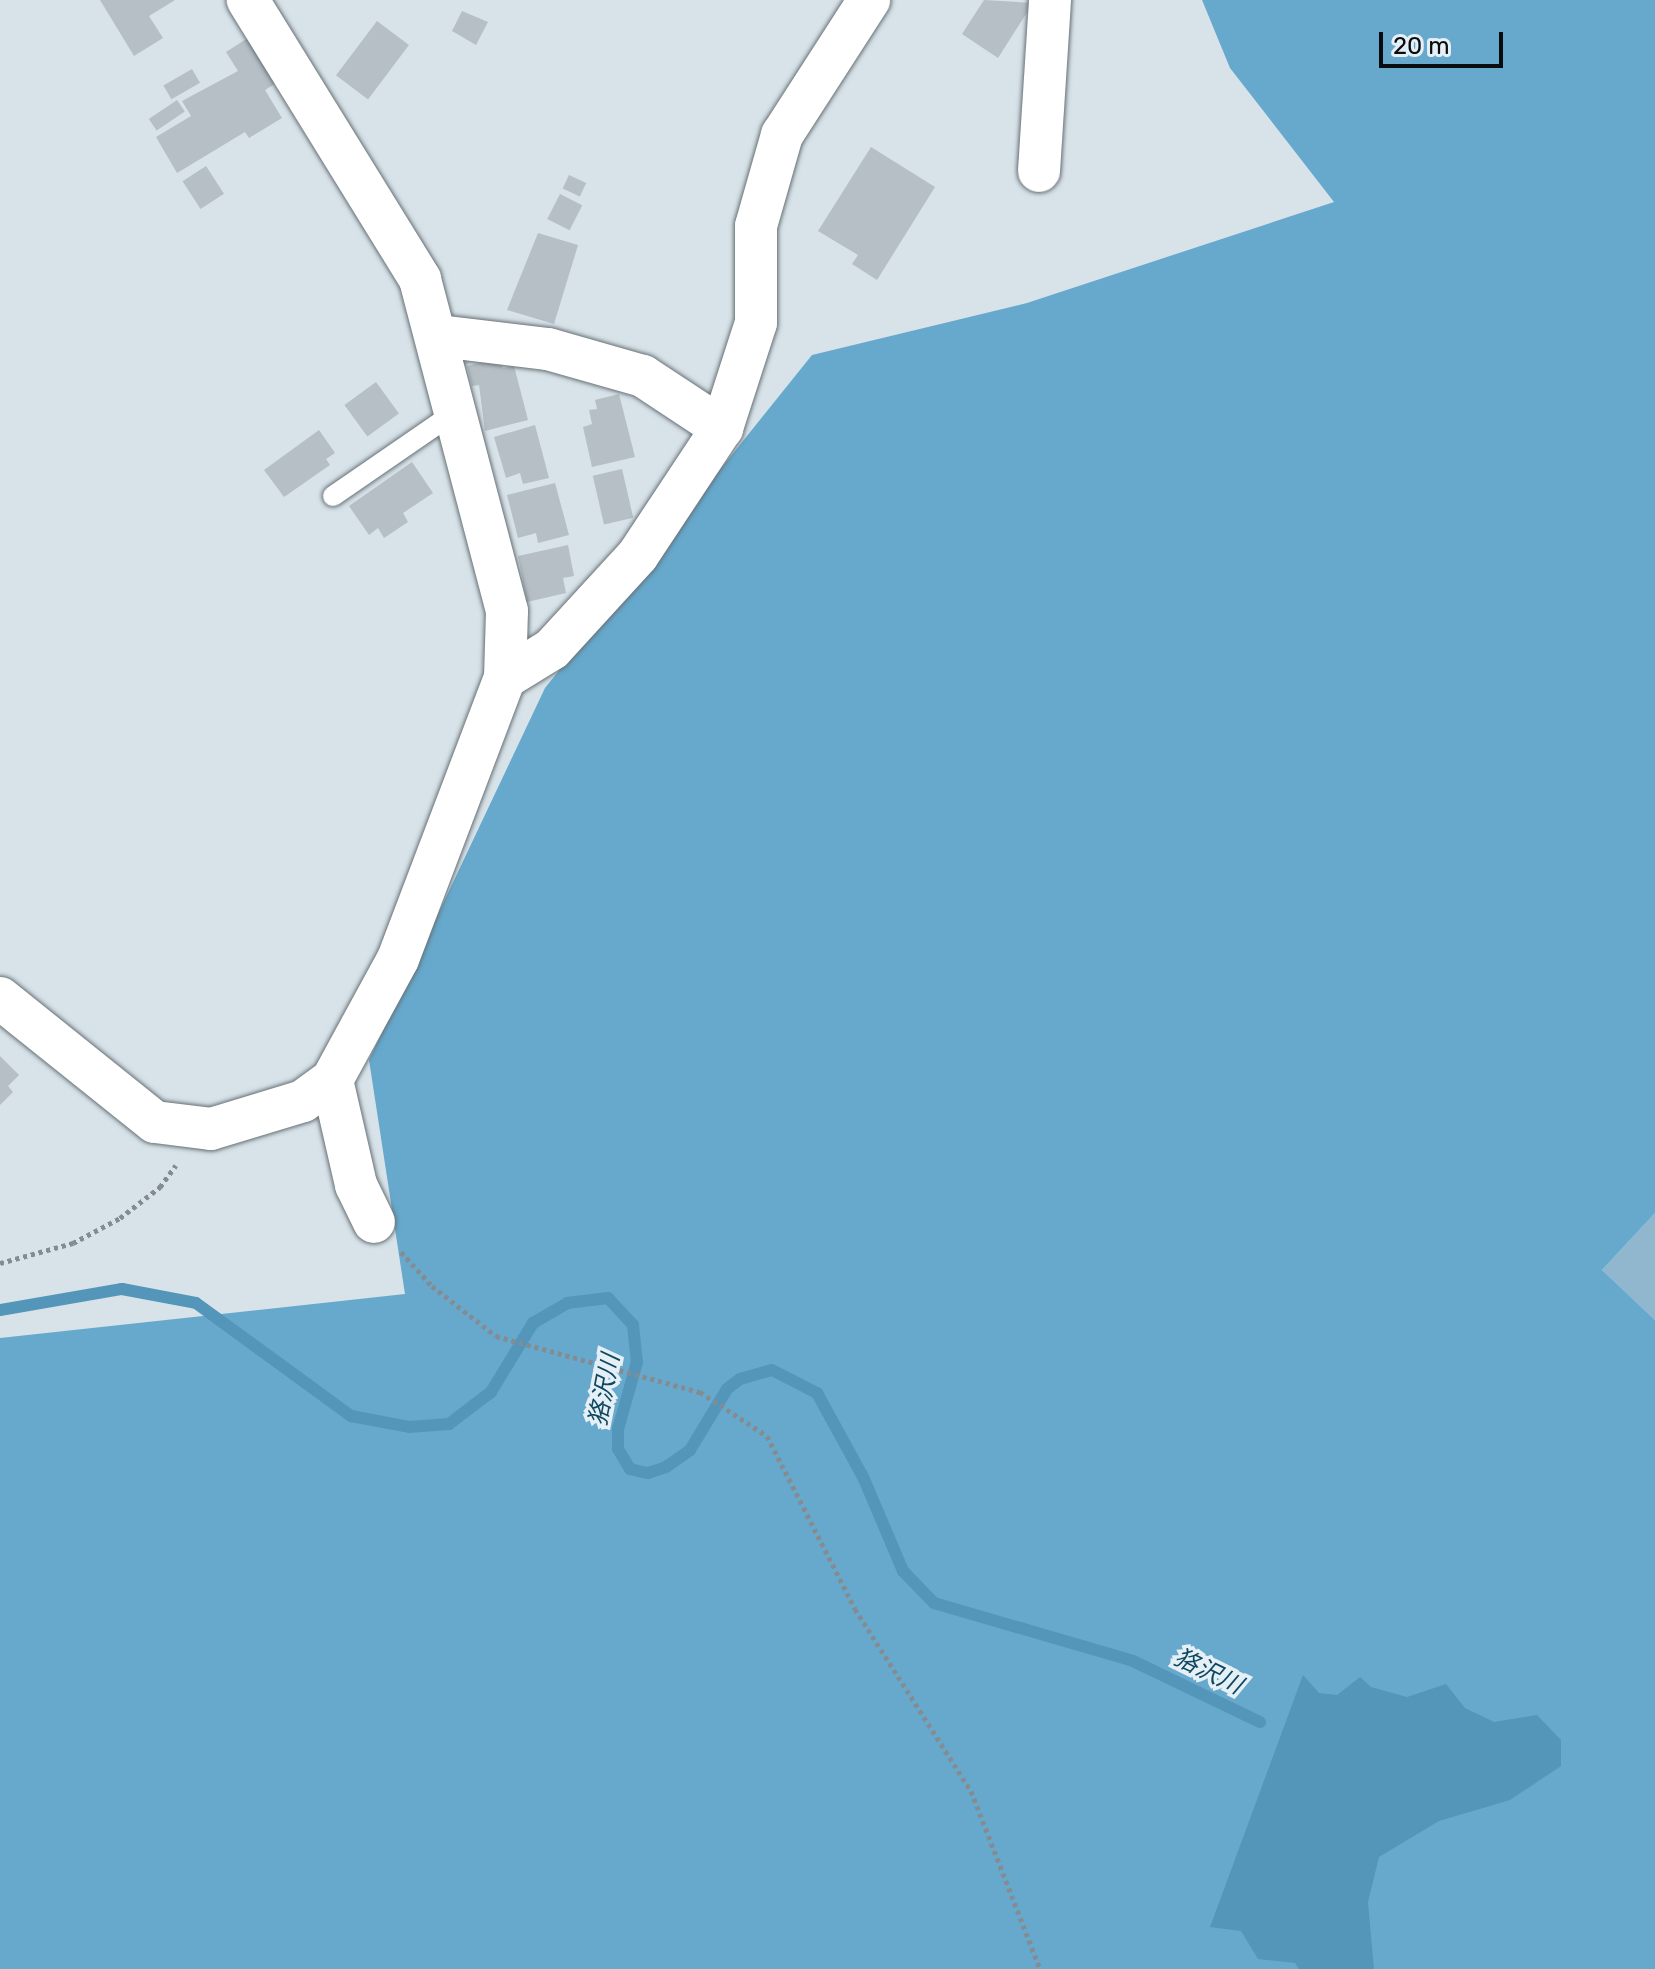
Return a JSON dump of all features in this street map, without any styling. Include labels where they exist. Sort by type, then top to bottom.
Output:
[{"type":"street","points":[[0,998],[155,1122],[211,1129],[303,1101],[332,1080],[398,959],[505,678],[507,611],[439,336],[420,279],[248,0]]},
{"type":"street","points":[[505,678],[552,649],[638,555],[722,428],[756,323],[756,226],[782,135],[869,0]]},
{"type":"street","points":[[1039,171],[1050,0]]},
{"type":"street","points":[[439,336],[548,349],[643,376],[722,428]]},
{"type":"street","points":[[332,1080],[356,1185],[374,1222]]},
{"type":"lane","points":[[333,496],[458,410]]},
{"type":"path","points":[[0,1263],[73,1243],[120,1218],[160,1187],[180,1160],[193,1127]]},
{"type":"path","points":[[374,1222],[432,1286],[496,1336],[700,1392],[767,1436],[855,1609],[971,1791],[1040,1969]]},
{"type":"shaded area","points":[[1202,0],[1655,0],[1655,1213],[1602,1270],[1655,1320],[1655,1969],[0,1969],[0,1338],[405,1294],[369,1060],[545,688],[812,355],[1027,303],[1334,202],[1230,68]]},
{"type":"shaded area","points":[[1655,1213],[1655,1320],[1602,1270]]},
{"type":"shaded area","points":[[1303,1675],[1319,1693],[1337,1695],[1360,1677],[1371,1687],[1407,1697],[1446,1684],[1465,1708],[1494,1722],[1537,1715],[1561,1740],[1561,1766],[1510,1800],[1439,1821],[1379,1857],[1368,1902],[1374,1969],[1299,1969],[1295,1963],[1258,1959],[1241,1931],[1210,1927]]},
{"type":"building","points":[[100,0],[175,0],[149,16],[163,38],[134,56]]},
{"type":"building","points":[[984,0],[1033,3],[998,58],[962,34]]},
{"type":"building","points":[[462,11],[488,22],[476,45],[452,31]]},
{"type":"building","points":[[377,21],[409,45],[368,99],[336,75]]},
{"type":"building","points":[[251,36],[278,82],[265,90],[282,118],[249,138],[245,132],[177,173],[156,137],[191,116],[182,101],[238,71],[226,52]]},
{"type":"building","points":[[192,69],[200,83],[171,99],[163,86]]},
{"type":"building","points":[[177,100],[185,112],[157,131],[149,119]]},
{"type":"building","points":[[871,147],[935,187],[877,280],[852,264],[858,255],[818,231]]},
{"type":"building","points":[[206,166],[224,194],[200,209],[183,181]]},
{"type":"building","points":[[569,175],[586,183],[580,197],[563,189]]},
{"type":"building","points":[[560,194],[582,205],[570,230],[547,219]]},
{"type":"building","points":[[538,233],[578,245],[554,324],[507,310]]},
{"type":"building","points":[[500,358],[503,368],[514,366],[528,420],[485,431],[479,385],[472,386],[467,366]]},
{"type":"building","points":[[376,382],[399,414],[367,436],[344,405]]},
{"type":"building","points":[[619,394],[635,457],[592,467],[583,427],[592,424],[589,410],[597,409],[595,400]]},
{"type":"building","points":[[535,425],[549,478],[523,484],[520,473],[506,478],[494,437]]},
{"type":"building","points":[[319,430],[335,453],[326,459],[330,465],[284,497],[264,470]]},
{"type":"building","points":[[412,462],[433,493],[403,513],[408,522],[384,538],[378,528],[369,535],[349,506]]},
{"type":"building","points":[[622,469],[633,518],[604,524],[593,476]]},
{"type":"building","points":[[555,483],[569,535],[538,543],[536,533],[518,538],[507,495]]},
{"type":"building","points":[[568,545],[574,576],[563,578],[566,593],[527,602],[518,556]]},
{"type":"building","points":[[0,1056],[19,1075],[8,1086],[13,1092],[0,1105]]},
{"type":"waterway","name":"狢沢川","points":[[0,1310],[122,1289],[196,1303],[351,1416],[409,1427],[449,1424],[491,1392],[533,1323],[567,1303],[608,1298],[633,1325],[637,1362],[618,1429],[618,1449],[630,1469],[648,1473],[666,1467],[690,1450],[727,1389],[740,1379],[772,1370],[817,1393],[864,1479],[903,1571],[934,1603],[1133,1661],[1260,1722]]}]
